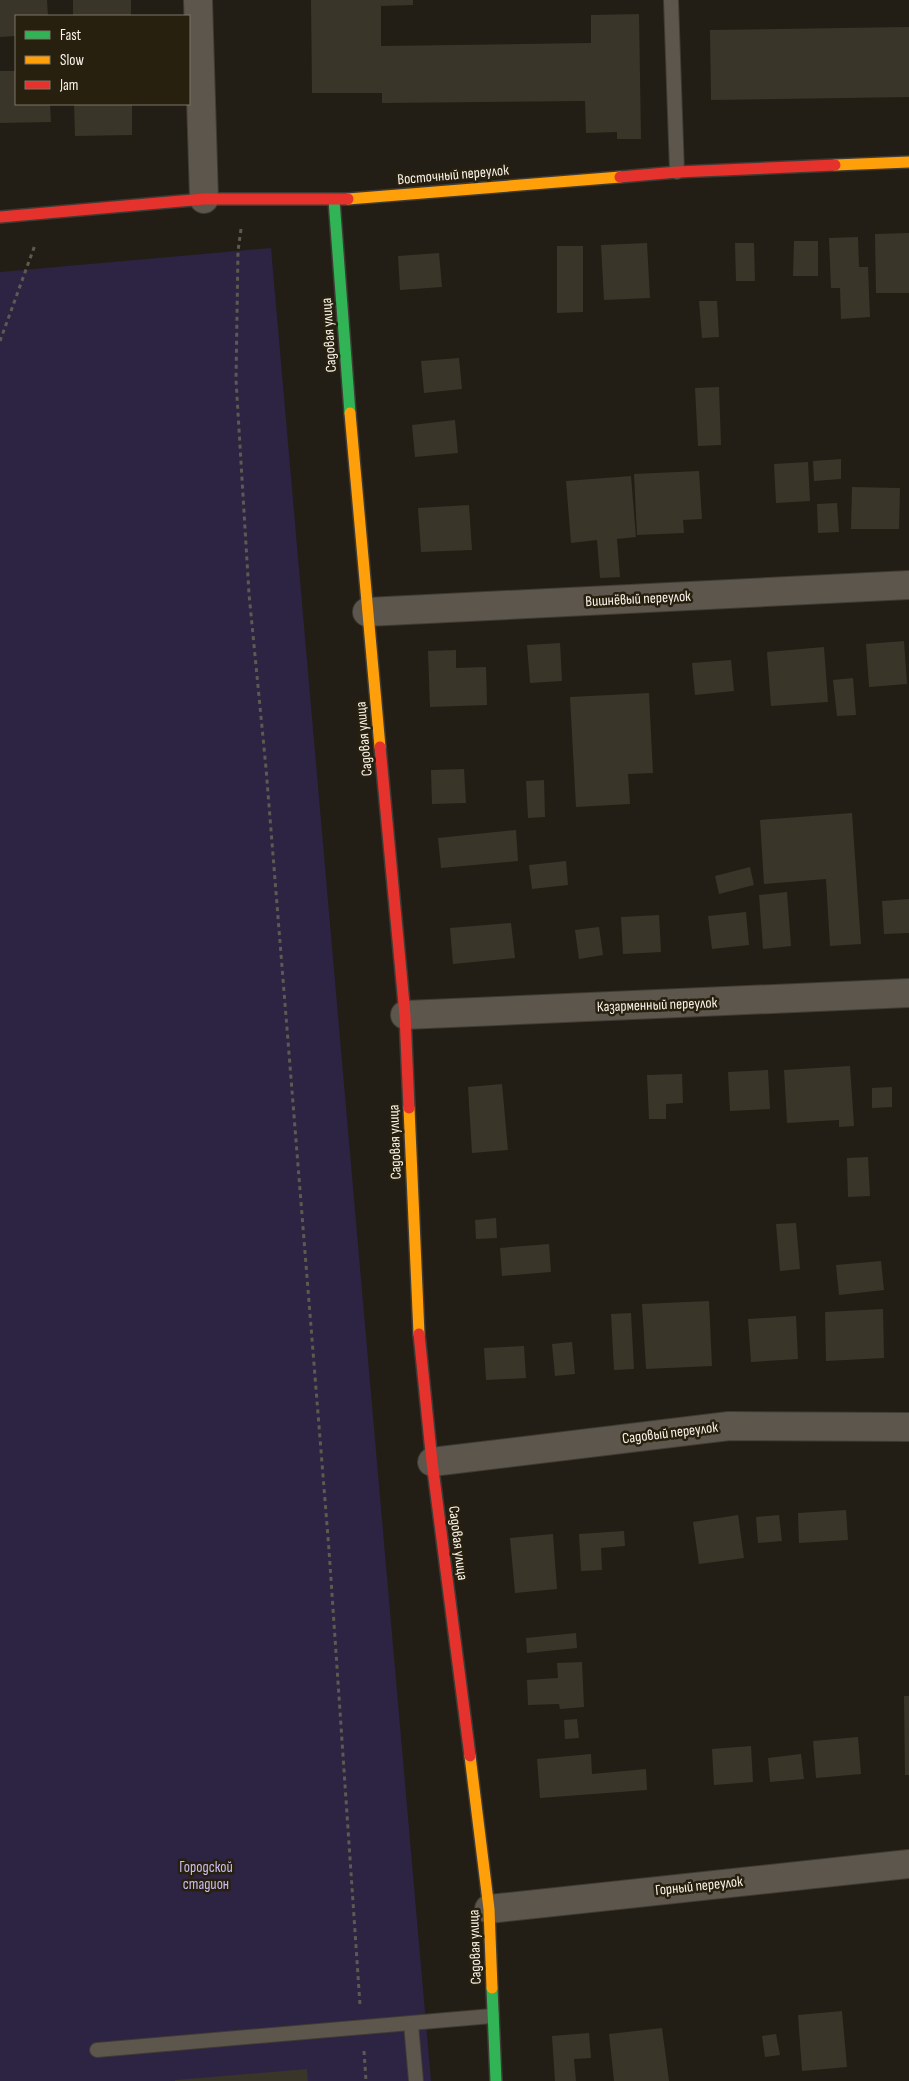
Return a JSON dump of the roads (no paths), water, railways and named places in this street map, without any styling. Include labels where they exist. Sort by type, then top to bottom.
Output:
[{"type":"street","points":[[198,0],[204,199]]},
{"type":"street","name":"Восточный переулок","points":[[0,217],[204,199],[245,201],[334,200],[677,172],[909,162]]},
{"type":"street","name":"Садовая улица","points":[[334,200],[367,612],[405,1015],[417,1310],[432,1462],[489,1909],[496,2081]]},
{"type":"street","name":"Вишнёвый переулок","points":[[367,612],[909,585]]},
{"type":"street","name":"Казарменный переулок","points":[[405,1015],[909,993]]},
{"type":"street","name":"Садовый переулок","points":[[432,1462],[729,1426],[909,1428]]},
{"type":"street","name":"Горный переулок","points":[[489,1909],[909,1864]]},
{"type":"lane","points":[[671,0],[677,172]]},
{"type":"lane","points":[[97,2050],[492,2016]]},
{"type":"lane","points":[[411,2024],[416,2081]]},
{"type":"park label","name":"Городской стадион","points":[[206,1876]]}]
